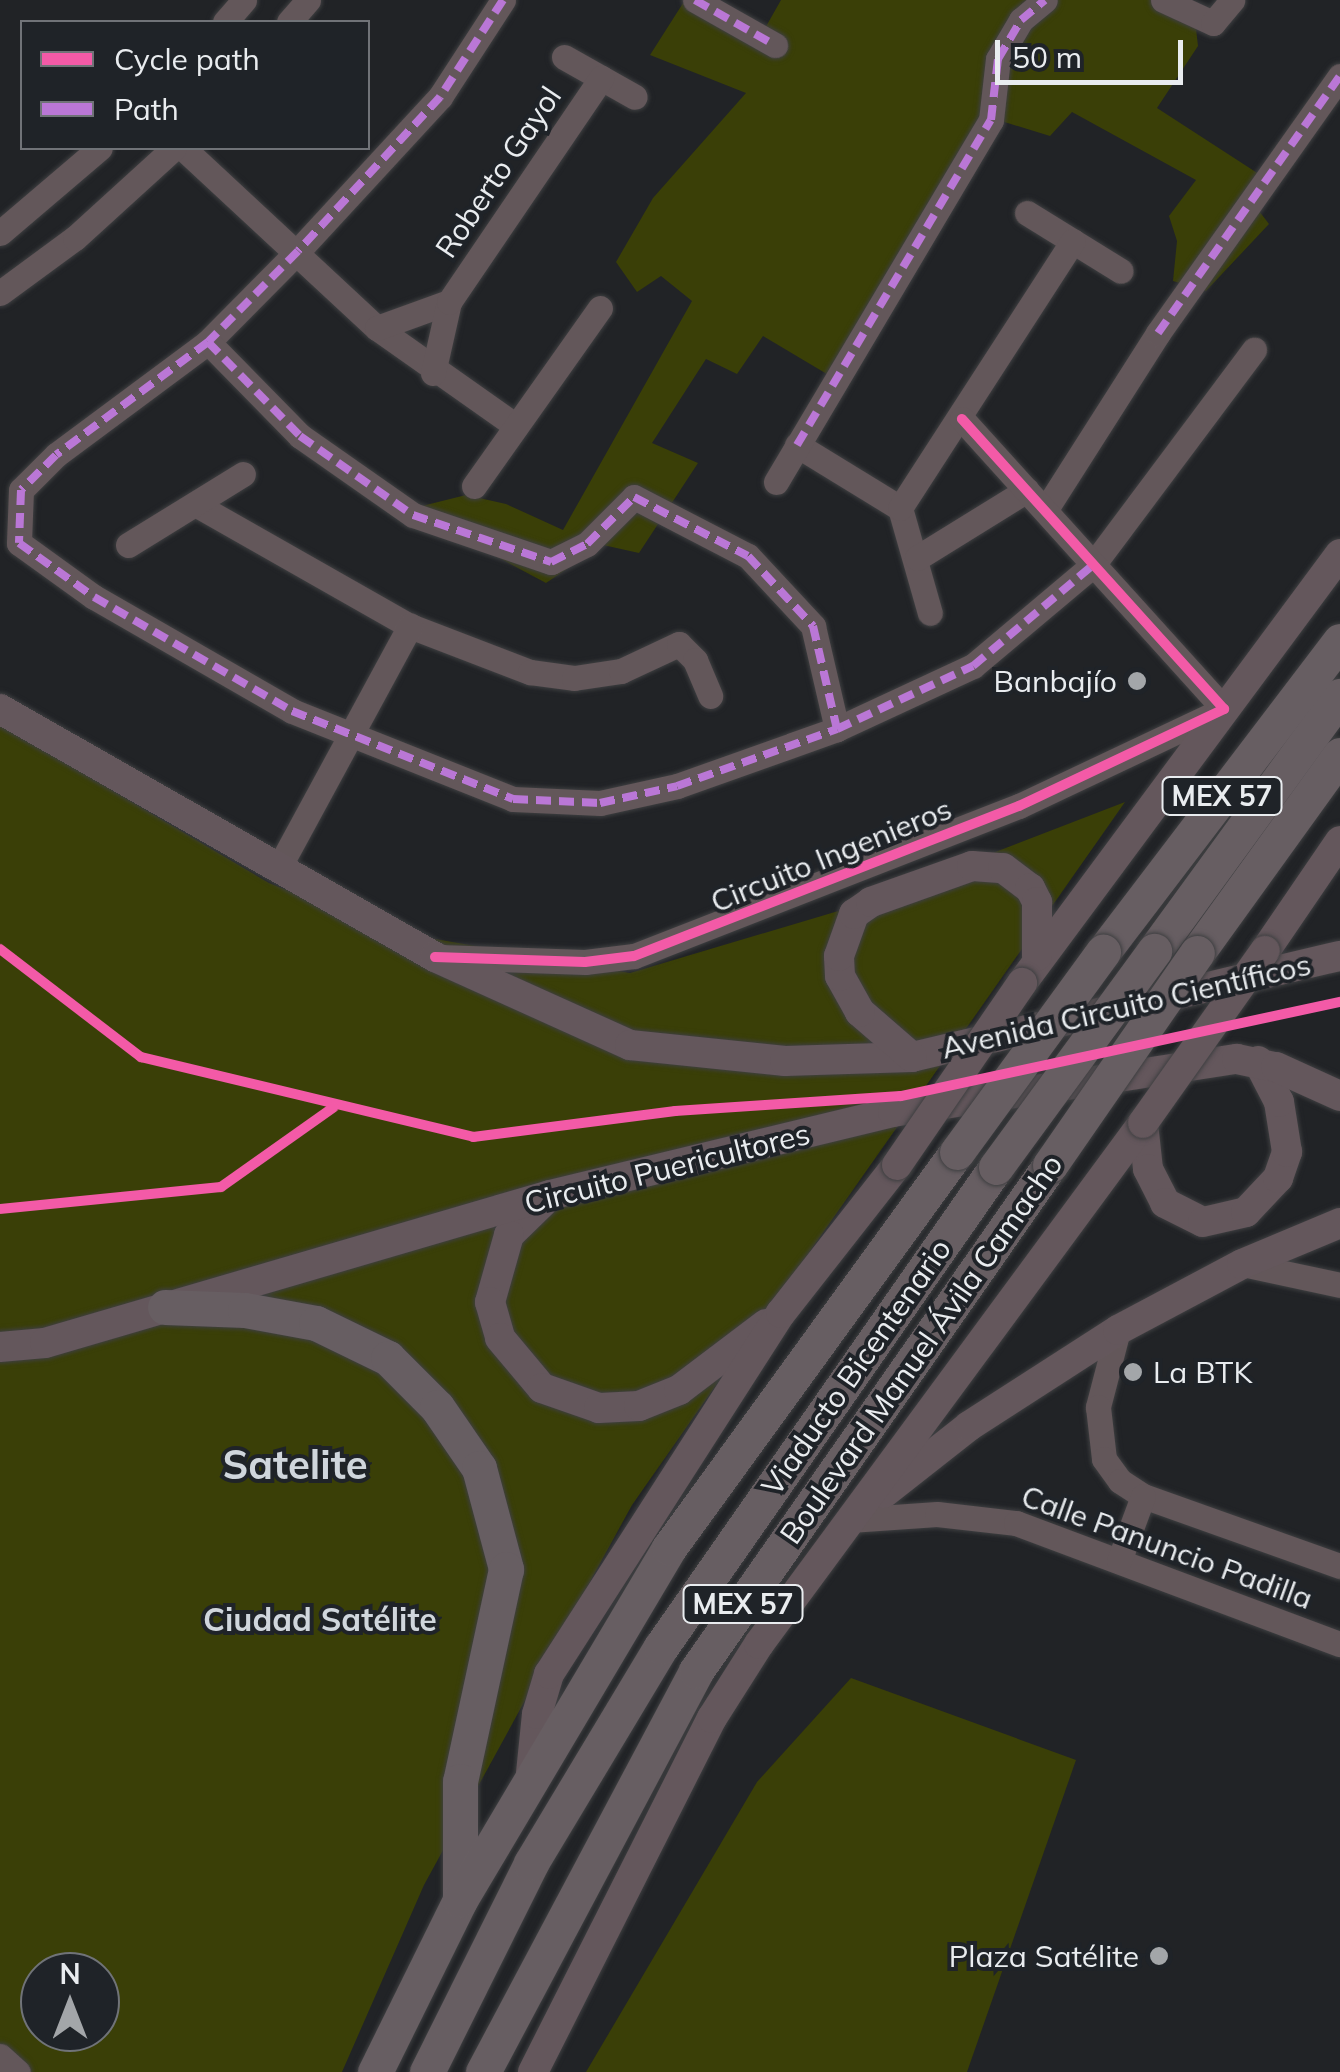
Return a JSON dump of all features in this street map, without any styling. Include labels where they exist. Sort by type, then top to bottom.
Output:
[{"type":"highway","name":"MEX 57","points":[[376,2072],[460,1900],[669,1548],[1103,952],[1340,641]]},
{"type":"highway","name":"Viaducto Bicentenario","points":[[427,2072],[532,1863],[660,1647],[996,1167],[1340,696]]},
{"type":"highway","name":"Boulevard Manuel Ávila Camacho","points":[[483,2072],[696,1671],[1340,755]]},
{"type":"highway","points":[[165,1307],[245,1310],[316,1323],[388,1358],[437,1407],[479,1468],[506,1569],[460,1781],[460,1900]]},
{"type":"main road","points":[[532,1773],[536,1714],[549,1674],[780,1314],[898,1164],[1038,956],[1340,554]]},
{"type":"main road","name":"Circuito Ingenieros","points":[[0,710],[434,957],[630,1044],[785,1061],[912,1057]]},
{"type":"main road","name":"Boulevard Manuel Ávila Camacho","points":[[533,2072],[712,1718],[850,1520],[1142,1123],[1340,840]]},
{"type":"main road","points":[[912,1057],[860,1012],[844,986],[839,956],[854,914],[871,902],[972,866],[1004,868],[1030,888],[1037,902],[1038,956]]},
{"type":"main road","name":"Avenida Circuito Científicos","points":[[912,1057],[1340,956]]},
{"type":"main road","name":"Circuito Puericultores","points":[[0,1347],[45,1343],[550,1195],[893,1112],[1237,1058],[1258,1061],[1340,1096]]},
{"type":"main road","points":[[1142,1123],[1148,1169],[1165,1203],[1203,1222],[1246,1212],[1278,1178],[1286,1152],[1280,1102],[1258,1061]]},
{"type":"main road","points":[[550,1195],[509,1235],[490,1302],[500,1338],[542,1388],[599,1408],[639,1406],[678,1390],[780,1314]]},
{"type":"main road","points":[[850,1520],[969,1426],[1118,1330],[1242,1264],[1340,1223]]},
{"type":"street","points":[[291,20],[308,0]]},
{"type":"street","points":[[503,0],[440,98],[298,251],[208,342],[56,454],[21,490],[18,543],[94,597],[292,710],[513,799],[600,804],[676,786],[837,729],[973,666],[1093,564],[1254,350]]},
{"type":"street","points":[[695,0],[775,45]]},
{"type":"street","points":[[776,482],[991,120],[998,59],[1021,20],[1045,0]]},
{"type":"street","points":[[1163,0],[1213,23],[1232,0]]},
{"type":"street","name":"Roberto Gayol","points":[[564,58],[636,97]]},
{"type":"street","points":[[1046,509],[1158,333],[1340,76]]},
{"type":"street","name":"Roberto Gayol","points":[[433,373],[448,302],[601,78]]},
{"type":"street","points":[[0,233],[98,150]]},
{"type":"street","points":[[0,292],[75,238],[172,150]]},
{"type":"street","points":[[185,150],[377,328],[433,373],[516,426]]},
{"type":"street","points":[[1027,213],[1121,270]]},
{"type":"street","points":[[900,508],[962,419],[1073,241]]},
{"type":"street","name":"Roberto Gayol","points":[[377,328],[448,302]]},
{"type":"street","points":[[474,486],[600,308]]},
{"type":"street","points":[[208,342],[300,436],[414,515],[551,562],[588,544],[634,498],[748,556],[813,626],[837,729]]},
{"type":"street","points":[[962,419],[1224,709]]},
{"type":"street","points":[[797,445],[900,508],[930,613]]},
{"type":"street","points":[[128,545],[242,474]]},
{"type":"street","points":[[917,558],[1027,490]]},
{"type":"street","points":[[195,504],[410,626],[530,672],[574,678],[622,671],[679,644],[695,660],[710,696]]},
{"type":"street","points":[[278,869],[410,626]]},
{"type":"street","name":"Circuito Ingenieros","points":[[434,957],[586,962],[634,956],[1020,806],[1224,709]]},
{"type":"street","points":[[1242,1264],[1340,1285]]},
{"type":"street","name":"Calle Panuncio Padilla","points":[[1118,1330],[1101,1376],[1099,1434],[1112,1470],[1143,1496],[1340,1566]]},
{"type":"street","points":[[0,1359],[45,1343]]},
{"type":"street","points":[[1119,1561],[1143,1496]]},
{"type":"street","name":"Calle Panuncio Padilla","points":[[850,1520],[936,1514],[1016,1523],[1340,1644]]},
{"type":"street","points":[[0,2056],[18,2072]]},
{"type":"green space","points":[[685,0],[760,37],[781,0],[1175,0],[1194,11],[1198,46],[1157,108],[1265,178],[1250,199],[1269,224],[1206,291],[1173,281],[1177,241],[1169,216],[1196,180],[1072,112],[1050,136],[1001,121],[847,386],[763,336],[737,374],[706,359],[652,443],[698,463],[639,553],[603,545],[546,583],[424,518],[422,506],[466,495],[506,504],[563,530],[692,301],[661,276],[637,292],[616,262],[653,198],[746,93],[650,55]]},
{"type":"green space","points":[[0,724],[269,883],[389,931],[630,973],[855,906],[1125,802],[632,1505],[424,1885],[342,2072],[0,2072]]},
{"type":"green space","points":[[851,1678],[1076,1760],[967,2072],[586,2072],[757,1782]]},
{"type":"marked path","points":[[503,0],[440,97],[298,251],[208,342],[56,455],[21,490],[19,543],[94,597],[292,711],[513,799],[600,803],[677,786],[837,729],[973,666],[1093,565]]},
{"type":"marked path","points":[[695,0],[775,45]]},
{"type":"marked path","points":[[797,445],[991,120],[998,59],[1021,20],[1045,0]]},
{"type":"marked path","points":[[1158,333],[1340,76]]},
{"type":"marked path","points":[[208,342],[300,436],[413,515],[551,562],[587,544],[634,497],[748,556],[813,626],[837,729]]},
{"type":"cycle path","points":[[435,957],[585,962],[634,956],[1019,806],[1224,709],[962,419]]},
{"type":"cycle path","points":[[0,949],[141,1057],[473,1137],[675,1111],[901,1096],[1340,1002]]},
{"type":"cycle path","points":[[0,1209],[221,1187],[334,1107]]},
{"type":"place","name":"Banbajío","points":[[1137,681]]},
{"type":"place","name":"La BTK","points":[[1133,1372]]},
{"type":"place","name":"Plaza Satélite","points":[[1159,1956]]},
{"type":"district","name":"Satelite","points":[[295,1464]]},
{"type":"district","name":"Ciudad Satélite","points":[[320,1619]]}]
